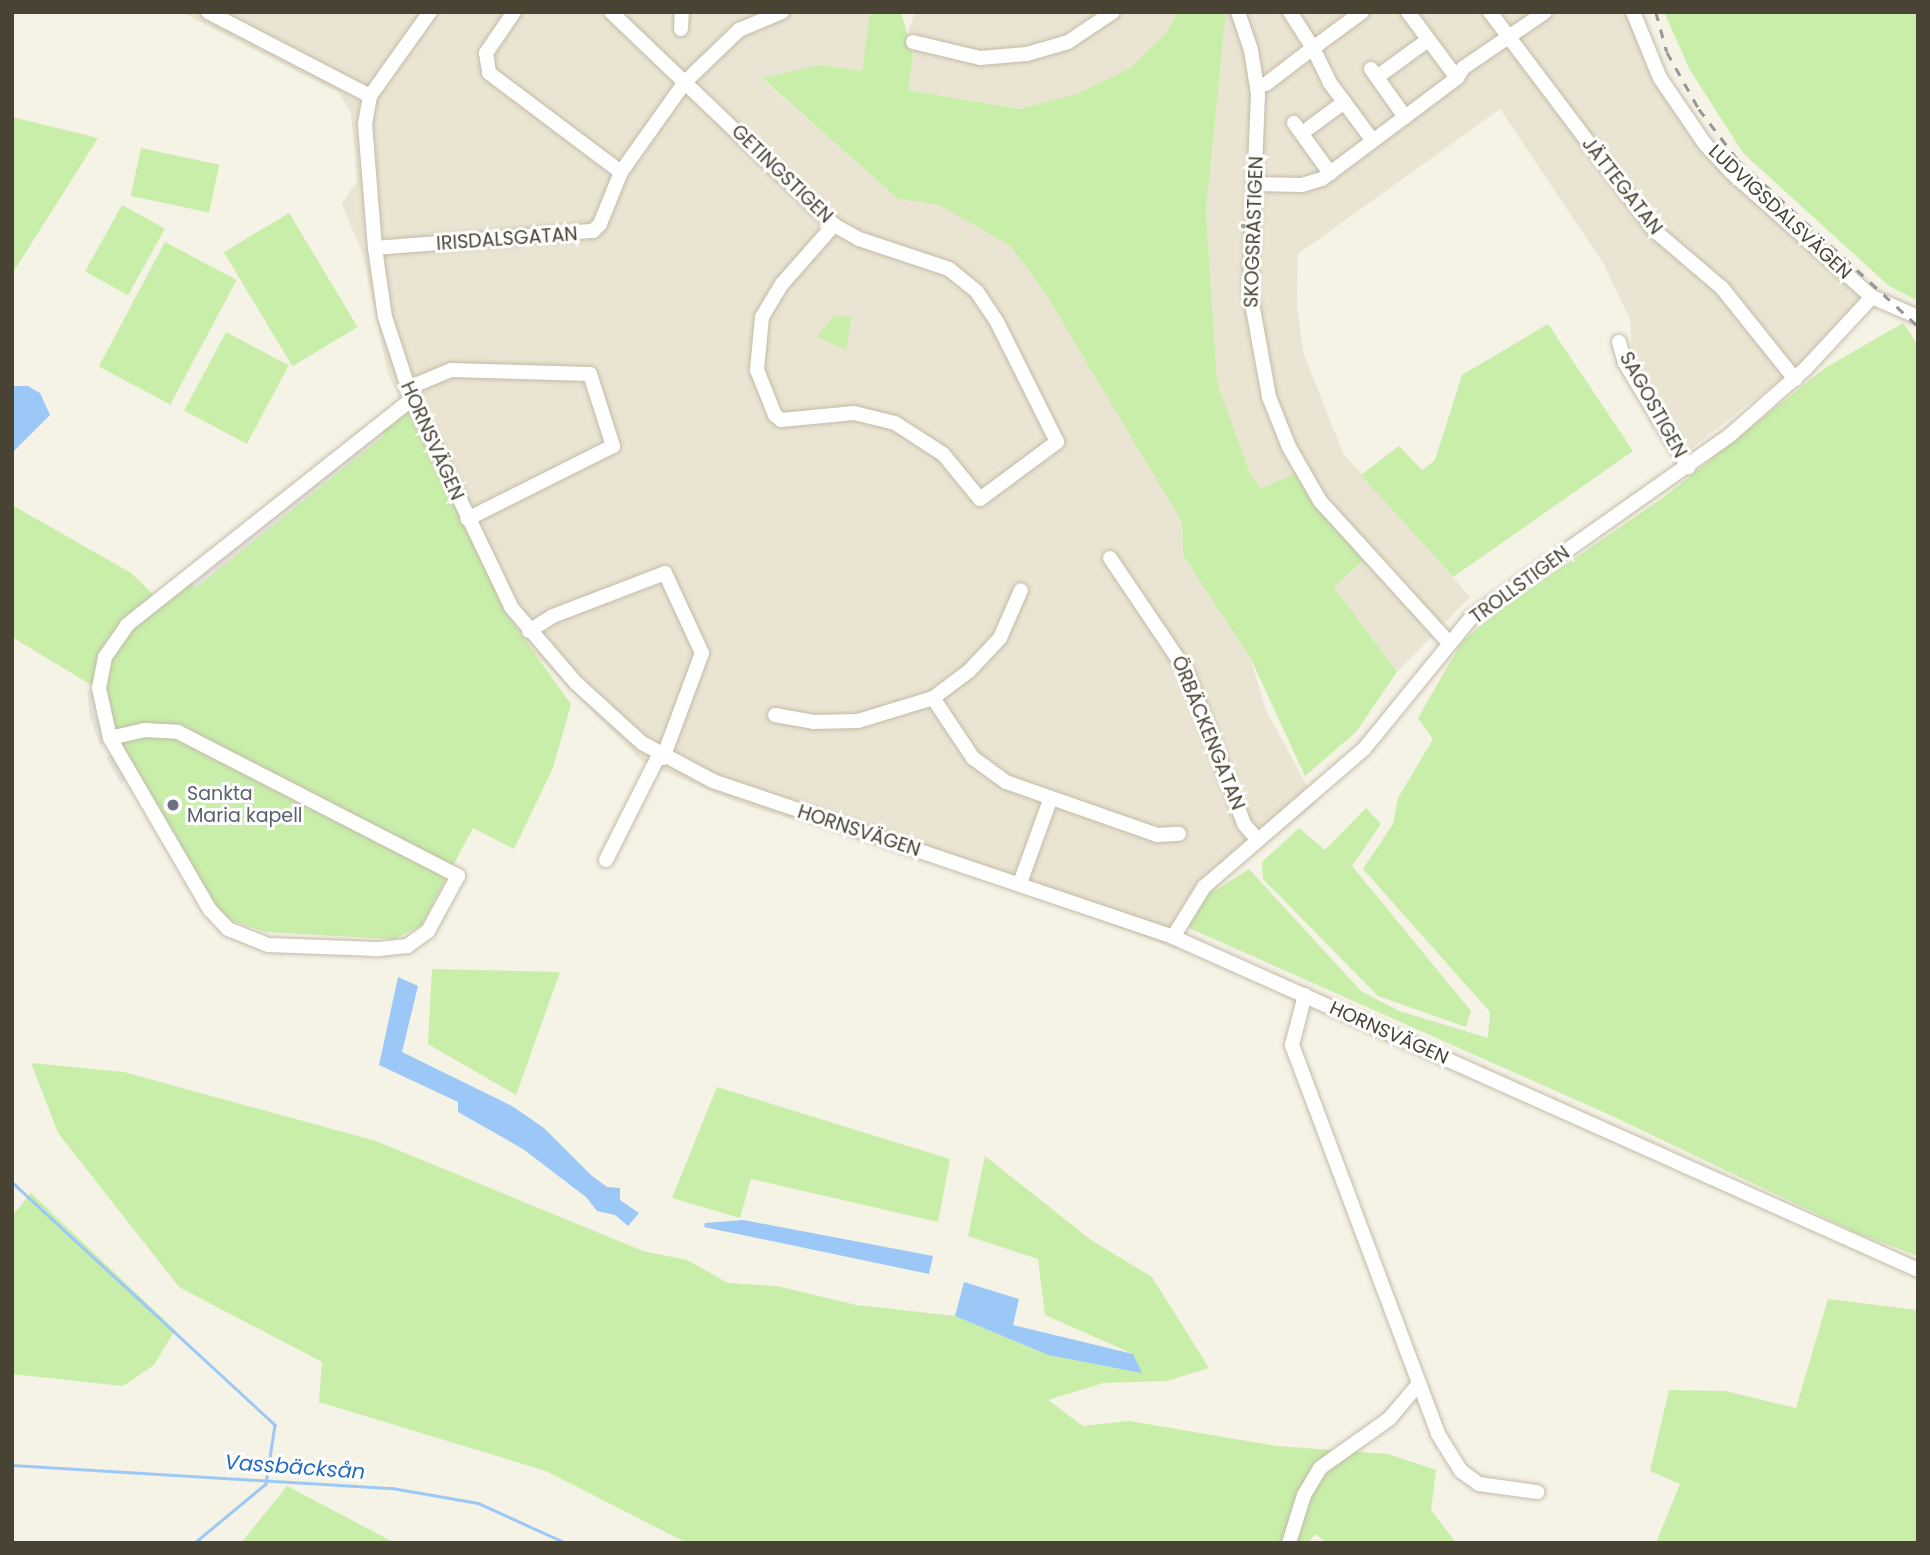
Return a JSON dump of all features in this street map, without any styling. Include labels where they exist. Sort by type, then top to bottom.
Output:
[{"type":"street","points":[[208,12],[370,96],[430,12]]},
{"type":"street","points":[[514,12],[486,54],[489,73],[621,172]]},
{"type":"street","name":"GETINGSTIGEN","points":[[611,12],[834,225],[867,242],[948,269],[977,292],[997,322],[1057,442],[980,499],[943,454],[912,430],[854,413],[781,420],[775,415],[757,370],[761,317],[782,284],[834,225]]},
{"type":"street","points":[[681,29],[682,12]]},
{"type":"street","points":[[913,42],[980,58],[1027,54],[1068,41],[1113,12]]},
{"type":"street","name":"SKOGSRÅSTIGEN","points":[[1238,12],[1251,50],[1258,94],[1252,316],[1261,373],[1278,423],[1328,512],[1448,643]]},
{"type":"street","points":[[1290,12],[1344,102],[1373,141]]},
{"type":"street","points":[[1266,84],[1362,12]]},
{"type":"street","points":[[1408,12],[1457,78]]},
{"type":"street","name":"JÄTTEGATAN","points":[[1490,12],[1655,231],[1722,288],[1795,379]]},
{"type":"street","points":[[1254,184],[1302,185],[1330,173],[1457,78],[1508,36],[1545,12]]},
{"type":"street","name":"LUDVIGSDALSVÄGEN","points":[[1633,12],[1660,78],[1705,144],[1872,298]]},
{"type":"street","name":"IRISDALSGATAN","points":[[375,248],[586,234],[600,224],[621,172],[685,82],[739,30],[779,13]]},
{"type":"street","points":[[1405,117],[1374,73],[1428,40]]},
{"type":"street","name":"HORNSVÄGEN","points":[[370,96],[365,124],[375,248],[385,317],[410,393],[495,581],[529,631],[604,710],[661,757],[784,806],[1020,883],[1173,937],[1918,1270]]},
{"type":"street","points":[[1309,128],[1344,102]]},
{"type":"street","points":[[1294,123],[1330,173]]},
{"type":"street","points":[[1872,298],[1918,317]]},
{"type":"street","name":"TROLLSTIGEN","points":[[1173,937],[1195,898],[1258,839],[1364,749],[1471,618],[1688,467],[1795,379],[1872,298]]},
{"type":"street","name":"SAGOSTIGEN","points":[[1619,342],[1625,363],[1688,467]]},
{"type":"street","points":[[110,738],[144,730],[178,732],[458,876],[428,931],[398,948],[268,945],[239,936],[210,910],[110,738],[100,704],[100,673],[117,636],[410,393],[451,370],[590,374],[613,446],[467,519]]},
{"type":"street","name":"ÖRBÄCKENGATAN","points":[[1110,558],[1187,672],[1244,824],[1258,839]]},
{"type":"street","points":[[529,631],[553,616],[665,573],[702,653],[661,757],[606,860]]},
{"type":"street","points":[[775,715],[813,722],[858,721],[933,698],[969,671],[1000,638],[1021,590]]},
{"type":"street","points":[[933,698],[973,758],[1006,782],[1050,800],[1157,835],[1178,834]]},
{"type":"street","points":[[1020,883],[1050,800]]},
{"type":"street","points":[[1305,995],[1292,1045],[1363,1226],[1417,1386],[1438,1434],[1469,1478],[1488,1487],[1536,1492]]},
{"type":"street","points":[[1289,1543],[1304,1495],[1320,1468],[1389,1419],[1417,1386]]},
{"type":"shaded area","points":[[181,12],[866,12],[872,17],[862,71],[820,65],[762,79],[898,199],[939,205],[1009,245],[1041,286],[1182,522],[1183,555],[1250,657],[1266,710],[1316,803],[1232,872],[1193,914],[1176,949],[1005,885],[736,802],[643,762],[529,648],[477,567],[388,374],[363,255],[342,204],[357,181],[351,113],[338,92]]},
{"type":"shaded area","points":[[915,12],[1178,12],[1166,33],[1129,69],[1076,94],[1020,109],[908,90],[913,56],[907,35]]},
{"type":"shaded area","points":[[1226,12],[1627,12],[1641,51],[1677,114],[1863,295],[1801,364],[1685,453],[1633,368],[1630,319],[1603,263],[1500,109],[1298,254],[1297,307],[1304,355],[1343,453],[1470,597],[1397,672],[1334,587],[1363,562],[1261,489],[1250,473],[1217,382],[1206,211]]},
{"type":"shaded area","points":[[380,431],[384,436],[196,588],[192,583]]},
{"type":"shaded area","points":[[94,690],[96,715],[106,742],[100,745],[90,717],[87,691]]},
{"type":"shaded area","points":[[112,754],[127,780],[121,783],[106,758]]},
{"type":"green space","points":[[870,12],[901,12],[913,56],[908,90],[1020,109],[1076,94],[1129,69],[1166,33],[1178,12],[1226,12],[1206,211],[1217,382],[1250,473],[1261,488],[1297,473],[1363,561],[1334,587],[1397,672],[1356,732],[1305,776],[1250,657],[1183,555],[1182,522],[1041,286],[1009,245],[939,205],[898,199],[762,78],[820,65],[862,71]]},
{"type":"green space","points":[[1664,12],[1918,12],[1918,301],[1889,286],[1743,153],[1690,70]]},
{"type":"green space","points":[[12,117],[98,138],[12,274]]},
{"type":"green space","points":[[141,148],[219,165],[209,213],[131,196]]},
{"type":"green space","points":[[122,205],[165,229],[128,295],[85,271]]},
{"type":"green space","points":[[289,213],[358,327],[292,366],[224,252]]},
{"type":"green space","points":[[165,242],[237,280],[170,405],[99,366]]},
{"type":"green space","points":[[834,315],[851,318],[846,350],[817,337]]},
{"type":"green space","points":[[1903,323],[1918,345],[1918,1256],[1857,1233],[1610,1115],[1189,928],[1199,901],[1249,869],[1361,991],[1399,1011],[1488,1038],[1490,1012],[1363,869],[1393,824],[1398,798],[1433,739],[1418,718],[1449,664],[1463,641],[1494,614],[1664,497],[1825,368]]},
{"type":"green space","points":[[1548,324],[1633,451],[1453,577],[1361,475],[1399,446],[1422,470],[1435,460],[1462,375]]},
{"type":"green space","points":[[226,332],[289,365],[247,444],[184,411]]},
{"type":"green space","points":[[407,411],[512,622],[571,704],[553,768],[514,849],[473,828],[421,926],[394,939],[265,932],[225,918],[209,900],[128,764],[93,686],[12,637],[12,505],[131,573],[163,604],[190,581],[194,585],[383,436],[380,431]]},
{"type":"green space","points":[[1366,808],[1381,824],[1352,866],[1471,1011],[1466,1027],[1378,996],[1263,879],[1262,862],[1299,828],[1325,850]]},
{"type":"green space","points":[[432,969],[560,972],[516,1095],[428,1044]]},
{"type":"green space","points":[[31,1063],[124,1072],[376,1141],[643,1251],[687,1260],[728,1283],[777,1286],[856,1305],[955,1316],[1048,1355],[1141,1372],[1133,1354],[1045,1315],[1038,1259],[968,1236],[985,1156],[1091,1240],[1152,1277],[1209,1368],[1167,1381],[1103,1383],[1048,1400],[1083,1426],[1129,1421],[1277,1446],[1388,1454],[1436,1470],[1431,1510],[1456,1543],[1327,1543],[1315,1534],[1308,1543],[687,1543],[546,1471],[319,1402],[322,1362],[179,1287],[58,1133]]},
{"type":"green space","points":[[717,1087],[950,1159],[938,1222],[751,1179],[740,1218],[672,1198]]},
{"type":"green space","points":[[31,1193],[175,1330],[154,1365],[123,1386],[12,1374],[12,1216]]},
{"type":"green space","points":[[1828,1299],[1918,1310],[1918,1543],[1656,1543],[1680,1484],[1650,1471],[1669,1390],[1725,1391],[1796,1408]]},
{"type":"green space","points":[[287,1486],[395,1543],[241,1543]]},
{"type":"water","points":[[12,386],[28,386],[40,393],[50,415],[12,453]]},
{"type":"water","points":[[398,977],[418,986],[402,1052],[512,1106],[544,1128],[592,1176],[607,1187],[620,1188],[620,1200],[639,1213],[628,1226],[615,1215],[597,1211],[586,1197],[523,1149],[458,1112],[458,1102],[379,1065]]},
{"type":"water","points":[[743,1220],[933,1256],[929,1274],[704,1227],[705,1223]]},
{"type":"water","points":[[964,1282],[1019,1299],[1013,1325],[1133,1354],[1142,1373],[1048,1355],[955,1316]]},
{"type":"waterway","points":[[12,1182],[275,1425],[266,1484],[195,1543]]},
{"type":"waterway","name":"Vassbäcksån","points":[[12,1465],[392,1488],[478,1503],[566,1543]]},
{"type":"railway","points":[[1656,12],[1667,52],[1699,109],[1738,160],[1918,326]]},
{"type":"place","name":"Sankta Maria kapell","points":[[173,805]]}]
